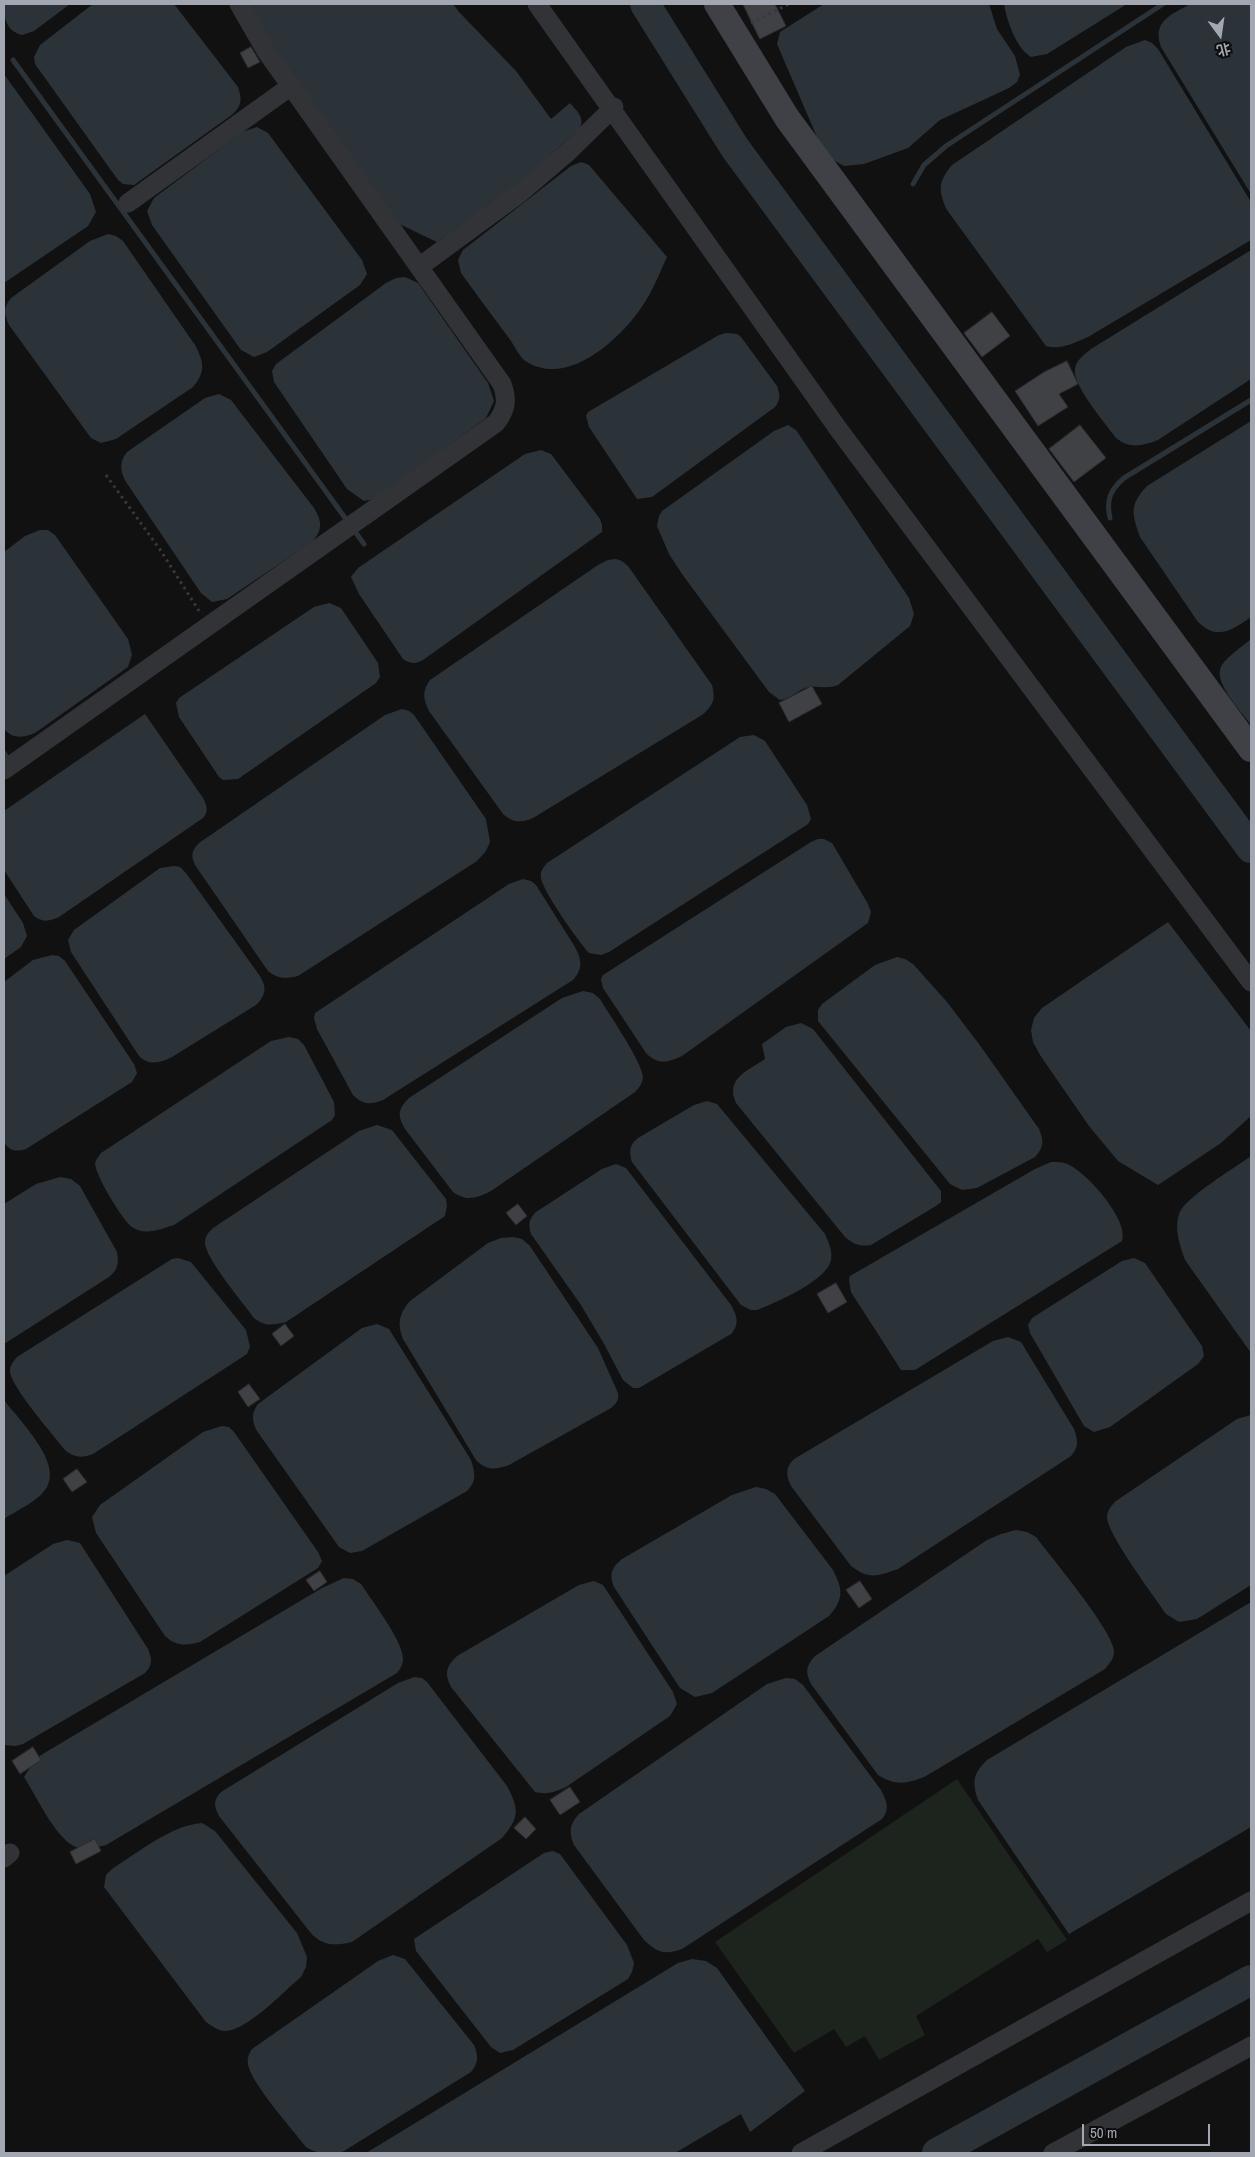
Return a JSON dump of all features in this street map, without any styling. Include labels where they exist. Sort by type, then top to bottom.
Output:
[{"type":"street","points":[[4,770],[496,423],[506,405],[506,394],[502,384],[266,51],[239,4]]},
{"type":"street","points":[[537,4],[839,430],[1251,982]]},
{"type":"street","points":[[717,4],[787,118],[1251,748]]},
{"type":"street","points":[[128,203],[291,86]]},
{"type":"street","points":[[419,267],[520,193],[568,152],[614,107]]},
{"type":"street","points":[[801,2153],[1251,1901]]},
{"type":"street","points":[[1053,2153],[1251,2046]]},
{"type":"path","points":[[745,26],[788,4]]},
{"type":"path","points":[[106,475],[161,551],[208,627]]},
{"type":"shaded area","points":[[4,4],[70,4],[34,31],[22,35],[9,27]]},
{"type":"shaded area","points":[[93,4],[174,4],[238,87],[240,95],[240,105],[233,114],[134,185],[123,184],[118,180],[35,64],[34,57],[40,45]]},
{"type":"shaded area","points":[[246,4],[453,4],[516,71],[551,119],[570,103],[581,118],[580,128],[513,189],[437,242],[397,223],[313,110]]},
{"type":"shaded area","points":[[824,4],[989,4],[997,29],[1015,56],[1020,75],[1017,82],[1009,88],[940,120],[908,148],[864,164],[844,166],[831,159],[820,144],[777,44],[780,32]]},
{"type":"shaded area","points":[[1004,4],[1127,4],[1047,54],[1031,57],[1017,41],[1007,18]]},
{"type":"shaded area","points":[[1190,4],[1251,4],[1251,194],[1161,47],[1159,31],[1161,25],[1170,16]]},
{"type":"shaded area","points":[[1145,40],[1152,43],[1158,49],[1251,202],[1251,240],[1088,337],[1073,344],[1057,347],[1046,346],[947,210],[942,197],[942,181],[952,165],[1126,47]]},
{"type":"shaded area","points":[[4,74],[90,194],[96,212],[88,226],[4,283]]},
{"type":"shaded area","points":[[257,127],[268,133],[362,260],[367,274],[360,285],[267,352],[254,357],[241,350],[152,225],[147,211],[154,198],[242,132]]},
{"type":"shaded area","points":[[581,162],[589,165],[667,257],[652,290],[641,308],[606,346],[575,364],[559,369],[543,368],[527,362],[520,355],[461,273],[458,260],[463,250],[571,166]]},
{"type":"shaded area","points":[[108,234],[116,236],[123,241],[195,345],[202,362],[202,372],[193,387],[116,439],[101,443],[91,438],[9,325],[5,311],[11,298],[90,241]]},
{"type":"shaded area","points":[[1251,250],[1251,379],[1158,440],[1147,444],[1131,445],[1116,438],[1079,385],[1075,376],[1075,369],[1079,360],[1091,349]]},
{"type":"shaded area","points":[[405,277],[418,283],[488,383],[494,401],[486,418],[375,499],[364,501],[347,489],[274,382],[272,371],[276,364],[386,283],[396,278]]},
{"type":"shaded area","points":[[726,333],[737,334],[741,337],[777,386],[779,397],[777,404],[652,497],[637,499],[589,427],[586,416],[588,412],[719,335]]},
{"type":"shaded area","points":[[219,394],[231,400],[314,508],[319,517],[320,529],[312,542],[227,599],[212,602],[201,593],[126,482],[121,467],[127,452],[205,398]]},
{"type":"shaded area","points":[[1251,421],[1251,617],[1225,632],[1212,631],[1198,622],[1140,537],[1134,516],[1135,504],[1147,486]]},
{"type":"shaded area","points":[[788,425],[796,430],[909,598],[914,614],[910,626],[838,685],[806,688],[788,698],[780,700],[769,692],[682,574],[669,554],[657,526],[662,511],[774,431]]},
{"type":"shaded area","points":[[541,450],[551,454],[600,519],[602,532],[423,660],[413,663],[403,659],[359,594],[351,577],[358,568],[525,454]]},
{"type":"shaded area","points":[[40,530],[48,530],[55,535],[128,639],[132,655],[128,667],[35,733],[18,737],[11,735],[4,729],[4,552],[25,536]]},
{"type":"shaded area","points":[[616,559],[628,566],[712,685],[713,702],[702,715],[533,818],[525,821],[514,821],[503,814],[429,711],[425,698],[426,688],[430,680],[598,565],[608,560]]},
{"type":"shaded area","points":[[329,603],[341,608],[378,663],[380,677],[376,683],[238,779],[223,780],[219,777],[179,717],[176,703],[179,698],[314,607]]},
{"type":"shaded area","points":[[1251,639],[1251,725],[1224,688],[1220,672],[1222,665],[1228,658]]},
{"type":"shaded area","points":[[402,709],[414,715],[486,819],[490,842],[486,851],[477,861],[298,976],[286,978],[275,976],[268,971],[195,865],[192,856],[193,851],[199,843],[385,715]]},
{"type":"shaded area","points":[[145,714],[203,798],[207,808],[205,815],[59,917],[53,920],[40,920],[34,916],[4,870],[4,811]]},
{"type":"shaded area","points":[[754,735],[765,741],[807,805],[811,819],[808,824],[609,952],[601,955],[589,953],[569,927],[547,892],[541,877],[541,871],[544,866],[740,737]]},
{"type":"shaded area","points":[[818,839],[824,839],[832,843],[868,904],[871,912],[868,923],[682,1056],[663,1062],[650,1057],[603,988],[601,979],[603,975]]},
{"type":"shaded area","points":[[180,867],[186,873],[260,976],[264,984],[264,995],[256,1005],[172,1057],[159,1062],[151,1062],[139,1056],[71,952],[68,940],[74,930],[160,868]]},
{"type":"shaded area","points":[[523,879],[531,881],[536,885],[575,947],[579,956],[579,972],[573,980],[383,1100],[374,1103],[360,1101],[353,1095],[317,1029],[314,1018],[315,1013],[509,884]]},
{"type":"shaded area","points":[[4,894],[23,923],[27,936],[21,947],[4,959]]},
{"type":"shaded area","points":[[1168,922],[1251,1031],[1251,1116],[1221,1143],[1158,1185],[1118,1161],[1089,1126],[1040,1055],[1033,1042],[1031,1030],[1034,1018],[1042,1008]]},
{"type":"shaded area","points":[[52,955],[59,956],[65,961],[134,1064],[137,1073],[132,1082],[26,1149],[13,1150],[4,1142],[4,982],[33,960]]},
{"type":"shaded area","points":[[897,957],[913,964],[947,1002],[979,1044],[1041,1133],[1042,1147],[1035,1157],[977,1188],[962,1190],[950,1184],[818,1021],[818,1010],[822,1004],[875,965]]},
{"type":"shaded area","points":[[583,991],[593,993],[600,999],[625,1039],[642,1071],[643,1078],[640,1086],[635,1092],[491,1191],[472,1198],[463,1197],[453,1192],[405,1129],[400,1116],[401,1109],[409,1098],[562,998]]},
{"type":"shaded area","points":[[801,1023],[813,1029],[941,1191],[941,1202],[936,1206],[871,1245],[863,1246],[845,1237],[736,1103],[733,1094],[736,1081],[740,1076],[765,1059],[762,1044],[786,1027]]},
{"type":"shaded area","points":[[289,1037],[298,1039],[304,1045],[334,1102],[335,1115],[332,1120],[174,1225],[148,1231],[137,1230],[132,1227],[116,1207],[96,1169],[95,1163],[101,1153],[271,1041]]},
{"type":"shaded area","points":[[707,1101],[717,1104],[825,1234],[831,1249],[831,1260],[828,1268],[821,1275],[800,1290],[757,1310],[751,1310],[741,1305],[632,1162],[631,1158],[631,1146],[638,1138],[694,1105]]},
{"type":"shaded area","points":[[377,1125],[392,1130],[446,1199],[445,1216],[286,1322],[269,1324],[258,1321],[217,1269],[206,1249],[205,1242],[208,1234],[213,1228],[359,1131]]},
{"type":"shaded area","points":[[1251,1156],[1251,1353],[1185,1260],[1177,1226],[1179,1214],[1191,1199]]},
{"type":"shaded area","points":[[1051,1162],[1061,1162],[1075,1168],[1095,1186],[1113,1210],[1119,1222],[1123,1232],[1122,1241],[915,1370],[901,1370],[851,1292],[850,1276],[1035,1169]]},
{"type":"shaded area","points":[[616,1164],[626,1168],[731,1305],[737,1320],[736,1327],[731,1334],[639,1388],[633,1388],[623,1380],[581,1305],[531,1234],[530,1227],[531,1219],[536,1212],[602,1169]]},
{"type":"shaded area","points":[[60,1177],[71,1179],[80,1186],[117,1252],[117,1266],[109,1277],[4,1344],[4,1204],[36,1184]]},
{"type":"shaded area","points":[[513,1237],[522,1239],[530,1246],[598,1348],[618,1393],[618,1398],[611,1408],[509,1465],[499,1468],[488,1468],[476,1460],[403,1339],[400,1319],[403,1310],[410,1301],[488,1243],[501,1238]]},
{"type":"shaded area","points":[[178,1258],[191,1262],[246,1330],[250,1347],[247,1354],[93,1454],[79,1457],[72,1455],[66,1451],[43,1423],[17,1388],[10,1371],[12,1364],[17,1357],[172,1259]]},
{"type":"shaded area","points":[[1134,1258],[1145,1263],[1202,1346],[1204,1356],[1198,1364],[1110,1427],[1094,1432],[1084,1426],[1030,1333],[1028,1325],[1032,1318],[1122,1261]]},
{"type":"shaded area","points":[[377,1324],[389,1329],[471,1460],[474,1480],[467,1491],[362,1551],[350,1553],[339,1547],[257,1431],[253,1421],[253,1414],[258,1404],[362,1328]]},
{"type":"shaded area","points":[[1008,1337],[1021,1342],[1074,1429],[1077,1443],[1074,1453],[898,1569],[869,1575],[851,1566],[791,1486],[787,1475],[789,1465],[794,1459],[993,1341]]},
{"type":"shaded area","points":[[4,1400],[28,1429],[44,1453],[49,1465],[50,1477],[47,1487],[39,1497],[4,1519]]},
{"type":"shaded area","points":[[1251,1415],[1251,1585],[1197,1619],[1179,1622],[1166,1614],[1132,1565],[1109,1525],[1108,1512],[1116,1501],[1237,1419]]},
{"type":"shaded area","points":[[222,1426],[229,1427],[234,1432],[318,1552],[322,1561],[318,1568],[200,1642],[181,1644],[173,1642],[165,1636],[96,1533],[92,1517],[100,1505],[203,1432]]},
{"type":"shaded area","points":[[756,1487],[766,1489],[775,1494],[833,1570],[839,1583],[839,1599],[829,1616],[712,1693],[695,1697],[680,1688],[614,1587],[612,1572],[615,1565],[622,1559],[732,1495]]},
{"type":"shaded area","points":[[1016,1530],[1027,1532],[1036,1537],[1081,1595],[1112,1642],[1114,1655],[1112,1659],[1105,1669],[926,1776],[902,1783],[884,1779],[878,1775],[811,1684],[807,1673],[810,1663],[815,1656],[987,1540]]},
{"type":"shaded area","points":[[67,1540],[80,1543],[148,1649],[151,1665],[145,1673],[23,1744],[16,1746],[4,1745],[4,1576],[53,1544]]},
{"type":"shaded area","points":[[344,1578],[353,1579],[361,1584],[393,1632],[402,1651],[403,1659],[397,1673],[106,1845],[82,1849],[71,1844],[63,1837],[55,1828],[24,1777],[36,1758],[322,1588]]},
{"type":"shaded area","points":[[594,1581],[603,1585],[673,1692],[677,1704],[670,1716],[566,1787],[551,1792],[535,1792],[451,1687],[447,1678],[447,1670],[450,1663],[457,1656],[579,1585]]},
{"type":"shaded area","points":[[1251,1602],[1251,1827],[1069,1934],[978,1800],[975,1788],[976,1774],[987,1760]]},
{"type":"shaded area","points":[[414,1677],[422,1678],[427,1682],[507,1786],[514,1801],[515,1818],[502,1838],[352,1942],[329,1944],[319,1940],[310,1932],[219,1816],[215,1806],[216,1800],[221,1792],[398,1683]]},
{"type":"shaded area","points":[[786,1678],[795,1679],[803,1685],[881,1790],[887,1805],[886,1812],[882,1819],[682,1949],[670,1952],[657,1950],[644,1940],[574,1845],[571,1836],[573,1822],[579,1814],[767,1684]]},
{"type":"shaded area","points":[[957,1779],[1067,1940],[1047,1952],[1038,1939],[916,2016],[925,2035],[879,2060],[865,2036],[846,2047],[834,2029],[794,2053],[715,1942]]},
{"type":"shaded area","points":[[202,1823],[215,1831],[297,1933],[307,1957],[306,1967],[301,1977],[254,2018],[233,2030],[224,2031],[217,2029],[206,2022],[104,1887],[106,1875],[112,1869],[144,1848],[167,1834]]},
{"type":"shaded area","points":[[553,1851],[560,1854],[627,1945],[634,1963],[632,1972],[628,1979],[513,2050],[500,2053],[491,2047],[416,1951],[414,1939],[544,1853]]},
{"type":"shaded area","points":[[393,1955],[405,1959],[474,2045],[477,2053],[475,2066],[471,2072],[344,2151],[324,2154],[315,2151],[306,2147],[264,2094],[251,2072],[248,2062],[249,2054],[252,2049],[378,1961]]},
{"type":"shaded area","points":[[692,1959],[706,1961],[717,1968],[805,2091],[750,2132],[741,2114],[675,2153],[366,2153],[678,1963]]},
{"type":"building","points":[[743,4],[775,4],[786,26],[760,39]]},
{"type":"building","points":[[251,47],[260,62],[248,68],[240,53]]},
{"type":"building","points":[[992,312],[1010,336],[982,357],[964,333]]},
{"type":"building","points":[[1067,361],[1078,384],[1059,394],[1068,407],[1038,426],[1015,391],[1044,372]]},
{"type":"building","points":[[1080,425],[1106,458],[1074,482],[1049,449]]},
{"type":"building","points":[[812,686],[822,704],[789,722],[779,703]]},
{"type":"building","points":[[518,1204],[527,1216],[516,1225],[506,1213]]},
{"type":"building","points":[[836,1283],[847,1302],[828,1313],[817,1294]]},
{"type":"building","points":[[285,1324],[294,1336],[281,1346],[272,1334]]},
{"type":"building","points":[[249,1384],[260,1399],[248,1407],[238,1392]]},
{"type":"building","points":[[77,1469],[87,1482],[72,1492],[63,1479]]},
{"type":"building","points":[[320,1571],[327,1582],[314,1591],[306,1580]]},
{"type":"building","points":[[860,1581],[872,1599],[859,1608],[846,1590]]},
{"type":"building","points":[[33,1747],[41,1760],[20,1774],[12,1761]]},
{"type":"building","points":[[570,1787],[580,1802],[560,1815],[550,1800]]},
{"type":"building","points":[[525,1817],[536,1829],[526,1839],[514,1828]]},
{"type":"building","points":[[95,1839],[101,1851],[76,1864],[70,1852]]},
{"type":"waterway","points":[[645,4],[735,148],[1251,848]]},
{"type":"waterway","points":[[913,184],[924,165],[946,146],[1163,4]]},
{"type":"waterway","points":[[13,60],[364,544]]},
{"type":"waterway","points":[[1110,518],[1110,496],[1115,487],[1124,478],[1251,400]]},
{"type":"waterway","points":[[4,753],[10,761]]},
{"type":"waterway","points":[[937,2153],[1251,1980]]}]
